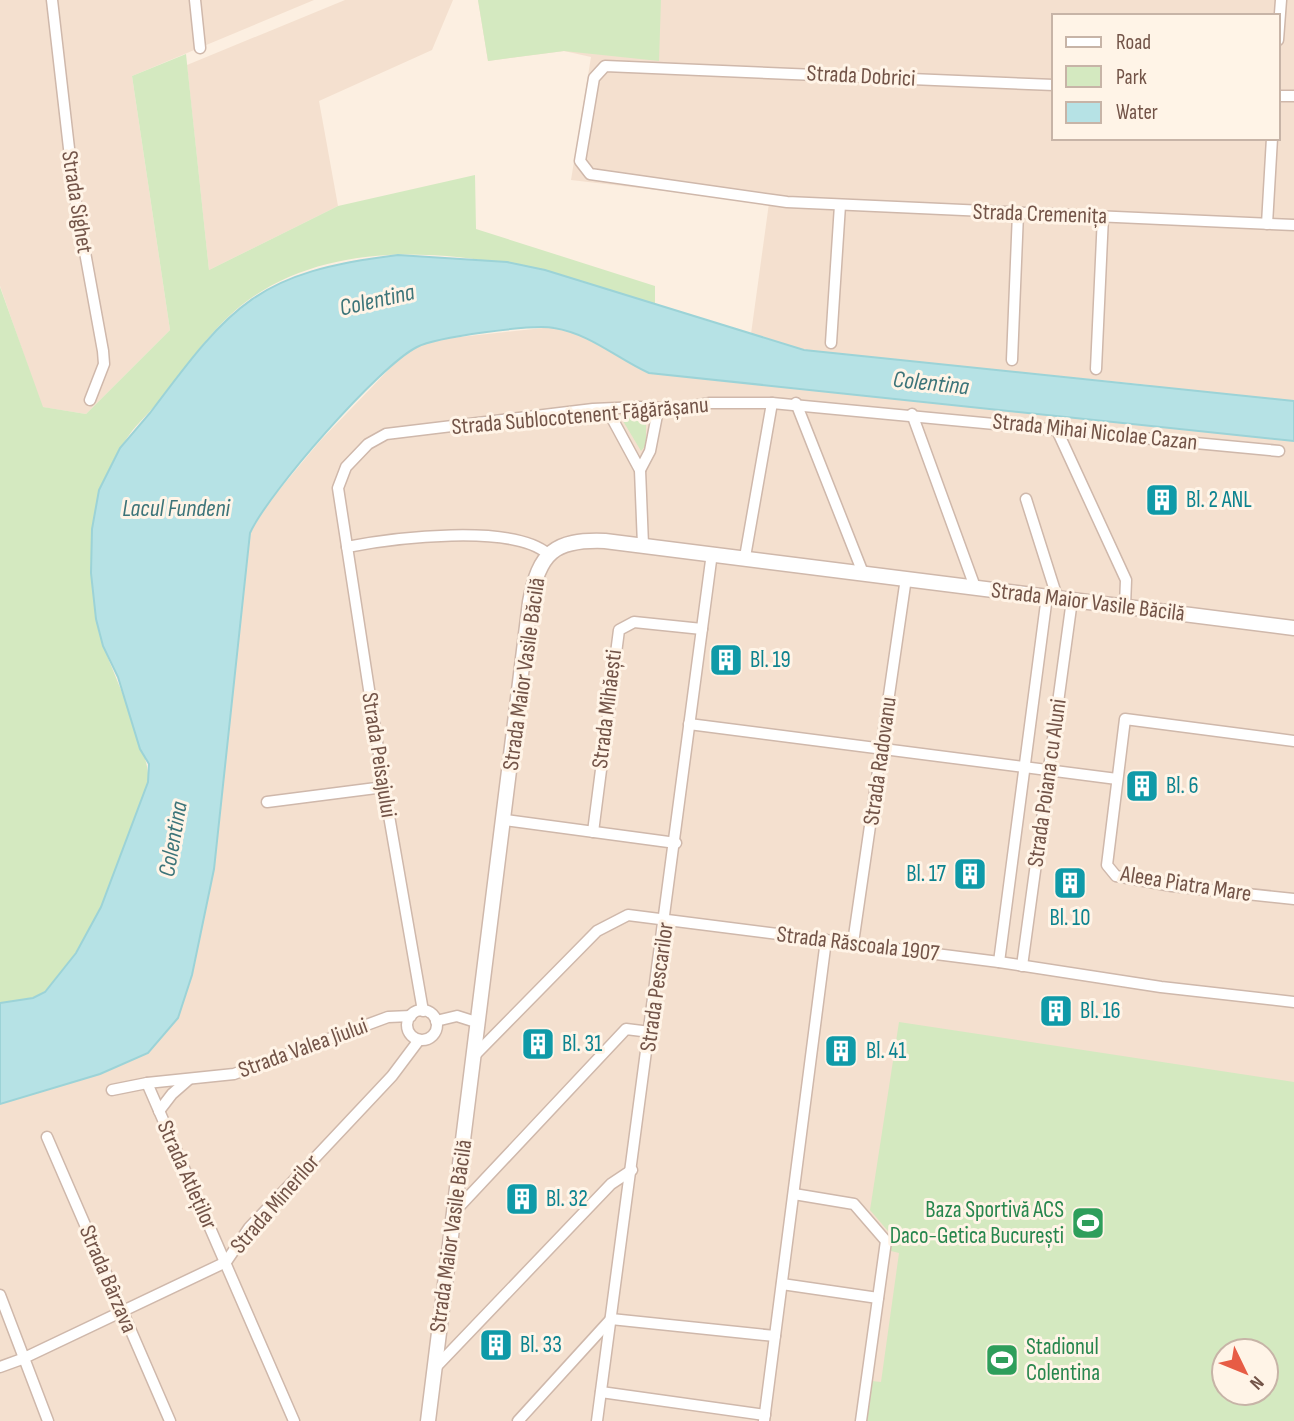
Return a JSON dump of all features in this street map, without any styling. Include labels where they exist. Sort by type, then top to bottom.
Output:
[{"type":"street","name":"Strada Sighet","points":[[52,0],[72,181],[103,351],[104,364],[90,400]]},
{"type":"street","points":[[195,0],[200,48]]},
{"type":"street","name":"Strada Dobrici","points":[[787,202],[590,174],[584,170],[580,165],[580,154],[594,78],[599,69],[611,65],[667,66],[1052,85]]},
{"type":"street","points":[[1267,224],[1272,140]]},
{"type":"street","name":"Strada Cremenița","points":[[787,202],[1294,225]]},
{"type":"street","points":[[831,343],[840,205]]},
{"type":"street","points":[[1012,360],[1018,213]]},
{"type":"street","points":[[1096,369],[1102,216]]},
{"type":"street","name":"Strada Sublocotenent Făgărășanu","points":[[339,498],[341,476],[368,444],[386,434],[607,409],[639,407],[658,410],[710,403],[796,403],[912,414]]},
{"type":"street","points":[[745,557],[772,403]]},
{"type":"street","points":[[796,403],[863,573]]},
{"type":"street","points":[[607,409],[640,470],[643,545]]},
{"type":"street","points":[[640,470],[650,451],[658,410]]},
{"type":"street","points":[[912,414],[975,587]]},
{"type":"street","name":"Strada Mihai Nicolae Cazan","points":[[912,414],[1279,451]]},
{"type":"street","points":[[1056,428],[1126,580],[1125,606]]},
{"type":"street","name":"Strada Peisajului","points":[[339,498],[384,787],[423,1011]]},
{"type":"street","points":[[1026,499],[1059,598]]},
{"type":"street","points":[[347,547],[386,539],[439,536],[517,540],[537,546],[548,554]]},
{"type":"street","name":"Strada Maior Vasile Băcilă","points":[[428,1421],[505,820],[530,602],[538,569],[548,554],[571,542],[583,540],[643,545],[1294,628]]},
{"type":"street","name":"Strada Pescarilor","points":[[597,1421],[676,843],[712,553]]},
{"type":"street","name":"Strada Radovanu","points":[[853,943],[906,578]]},
{"type":"street","name":"Strada Poiana cu Aluni","points":[[999,962],[1024,767],[1059,598]]},
{"type":"street","name":"Strada Poiana cu Aluni","points":[[1023,966],[1049,770],[1059,598]]},
{"type":"street","name":"Strada Mihăești","points":[[593,832],[619,630],[634,622],[702,629]]},
{"type":"street","name":"Aleea Piatra Mare","points":[[1294,741],[1125,719],[1107,865],[1110,872],[1172,886],[1294,900]]},
{"type":"street","points":[[689,724],[1117,779]]},
{"type":"street","points":[[267,802],[384,787]]},
{"type":"street","points":[[505,820],[676,843]]},
{"type":"street","name":"Strada Răscoala 1907","points":[[475,1055],[597,931],[628,915],[999,962],[1161,987],[1294,1002]]},
{"type":"street","points":[[601,1392],[765,1418],[827,940]]},
{"type":"street","points":[[423,1011],[436,1021],[433,1035],[419,1040],[408,1030],[411,1016],[423,1011]]},
{"type":"street","name":"Strada Valea Jiului","points":[[112,1090],[249,1070],[388,1017],[411,1016]]},
{"type":"street","points":[[436,1021],[457,1016],[479,1023]]},
{"type":"street","points":[[456,1210],[626,1030],[650,1032]]},
{"type":"street","name":"Strada Minerilor","points":[[0,1367],[226,1262],[249,1228],[392,1076],[419,1040]]},
{"type":"street","points":[[159,1111],[172,1094],[188,1080]]},
{"type":"street","name":"Strada Atleților","points":[[147,1083],[294,1421]]},
{"type":"street","name":"Strada Bârzava","points":[[47,1137],[170,1421]]},
{"type":"street","points":[[433,1371],[611,1184],[632,1170]]},
{"type":"street","points":[[794,1194],[854,1204],[886,1241],[860,1421]]},
{"type":"street","points":[[782,1284],[878,1298]]},
{"type":"street","points":[[0,1296],[48,1421]]},
{"type":"street","points":[[518,1421],[611,1319],[775,1336]]},
{"type":"shaded area","points":[[0,0],[314,0],[132,76],[170,330],[86,414],[42,407],[0,286]]},
{"type":"shaded area","points":[[345,0],[453,0],[432,50],[319,101],[338,206],[209,270],[187,65]]},
{"type":"shaded area","points":[[478,0],[1294,0],[1294,1421],[0,1421],[0,1104],[100,1074],[130,1061],[178,1018],[192,975],[214,869],[250,533],[269,502],[320,441],[397,361],[415,347],[433,340],[552,327],[581,334],[649,373],[1151,385],[841,355],[804,350],[751,334],[769,203],[571,180],[591,57],[564,51],[488,61]]},
{"type":"green space","points":[[478,0],[661,0],[659,61],[564,51],[488,61]]},
{"type":"green space","points":[[186,54],[209,270],[338,206],[475,175],[476,229],[655,286],[655,306],[556,275],[503,264],[448,256],[394,255],[342,261],[292,276],[247,301],[223,322],[121,447],[99,497],[92,532],[91,570],[102,639],[140,740],[148,782],[106,897],[75,956],[59,978],[42,993],[27,999],[0,1003],[0,287],[43,407],[86,414],[170,330],[132,76]]},
{"type":"green space","points":[[646,412],[646,445],[641,451],[620,416]]},
{"type":"green space","name":"Baza Sportivă ACS Daco-Getica București","points":[[899,1022],[1294,1082],[1294,1421],[867,1421],[872,1381],[881,1382],[899,1253],[891,1251],[893,1237],[870,1210]]},
{"type":"water","name":"Lacul Fundeni","points":[[398,255],[507,262],[545,270],[804,350],[1294,401],[1294,441],[649,373],[580,335],[554,328],[485,332],[443,339],[417,347],[377,378],[326,432],[278,490],[250,533],[214,869],[192,975],[178,1018],[148,1053],[100,1074],[0,1104],[0,1003],[33,998],[45,992],[76,953],[101,907],[148,782],[149,764],[140,749],[118,677],[103,646],[96,619],[91,573],[92,529],[99,490],[120,448],[178,375],[228,319],[252,299],[280,283],[312,271]]},
{"type":"place","name":"Bl. 2 ANL","points":[[1162,500]]},
{"type":"place","name":"Bl. 19","points":[[726,660]]},
{"type":"place","name":"Bl. 6","points":[[1142,786]]},
{"type":"place","name":"Bl. 17","points":[[970,874]]},
{"type":"place","name":"Bl. 10","points":[[1070,883]]},
{"type":"place","name":"Bl. 16","points":[[1056,1011]]},
{"type":"place","name":"Bl. 31","points":[[538,1044]]},
{"type":"place","name":"Bl. 41","points":[[841,1051]]},
{"type":"place","name":"Bl. 32","points":[[522,1199]]},
{"type":"place","name":"Baza Sportivă ACS Daco-Getica București","points":[[1088,1223]]},
{"type":"place","name":"Bl. 33","points":[[496,1345]]},
{"type":"place","name":"Stadionul Colentina","points":[[1002,1360]]},
{"type":"water label","name":"Colentina","points":[[377,300]]},
{"type":"water label","name":"Colentina","points":[[931,383]]},
{"type":"water label","name":"Colentina","points":[[173,839]]}]
